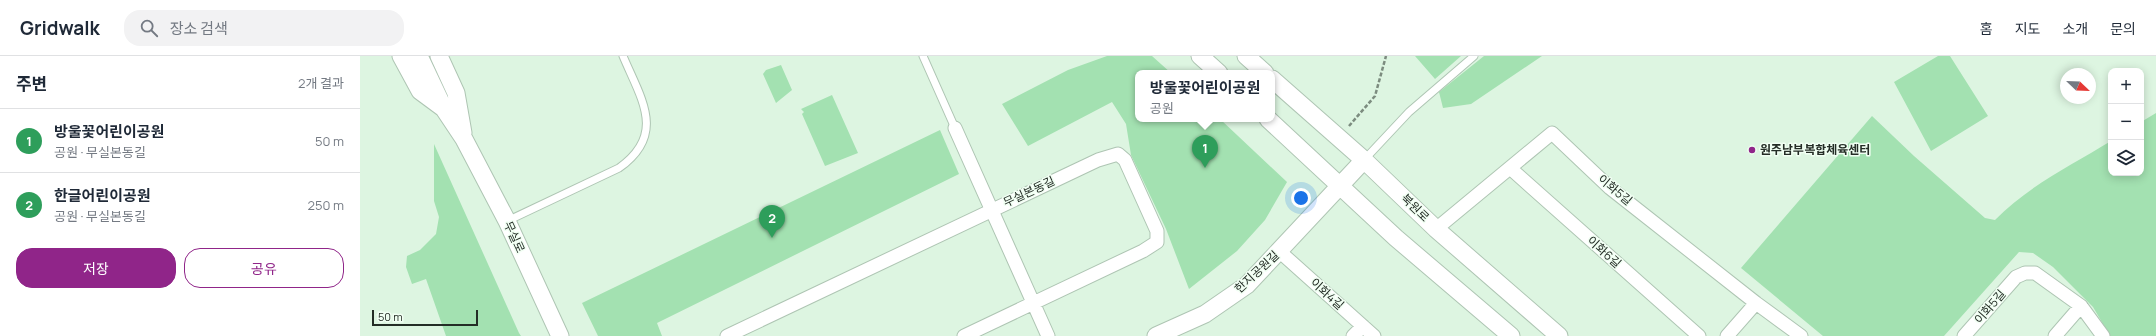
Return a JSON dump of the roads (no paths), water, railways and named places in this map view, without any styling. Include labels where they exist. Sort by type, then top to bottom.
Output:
[{"type":"street","points":[[401,56],[420,91],[444,109]]},
{"type":"street","name":"무실로","points":[[418,56],[444,109],[464,139],[507,220],[560,336]]},
{"type":"street","name":"무실로","points":[[439,56],[456,93],[464,139]]},
{"type":"street","points":[[447,56],[453,69],[456,93]]},
{"type":"street","points":[[1200,56],[1216,70]]},
{"type":"street","points":[[1246,56],[1262,70]]},
{"type":"street","name":"북원로","points":[[1275,82],[1364,160],[1436,229],[1559,336]]},
{"type":"street","points":[[1271,122],[1396,238],[1511,336]]},
{"type":"street","points":[[955,128],[1032,304],[1048,336]]},
{"type":"street","name":"이화5길","points":[[1436,229],[1552,133],[1610,188],[1756,303],[1801,336]]},
{"type":"street","name":"무실본동길","points":[[727,336],[1098,160],[1118,154],[1125,160],[1157,231],[1157,242],[1143,251],[964,336]]},
{"type":"street","name":"한지공원길","points":[[1156,336],[1205,314],[1247,285],[1364,160]]},
{"type":"street","name":"이화6길","points":[[1510,168],[1699,336]]},
{"type":"street","name":"이화4길","points":[[1279,251],[1374,336]]},
{"type":"street","name":"이화5길","points":[[1964,336],[2016,277],[2025,273],[2035,272],[2081,306]]},
{"type":"street","points":[[1727,336],[1756,303]]},
{"type":"street","points":[[2055,336],[2081,306],[2104,336]]},
{"type":"street","points":[[1353,336],[1363,326]]},
{"type":"lane","points":[[507,220],[619,168],[633,158],[639,150],[647,132],[648,121],[644,106],[623,56]]},
{"type":"lane","points":[[923,56],[955,128]]},
{"type":"lane","points":[[1364,160],[1409,112],[1474,56]]},
{"type":"place","name":"원주남부복합체육센터","points":[[1752,150]]},
{"type":"place","name":"방울꽃어린이공원","points":[[1205,168]]},
{"type":"place","name":"한글어린이공원","points":[[772,238]]}]
